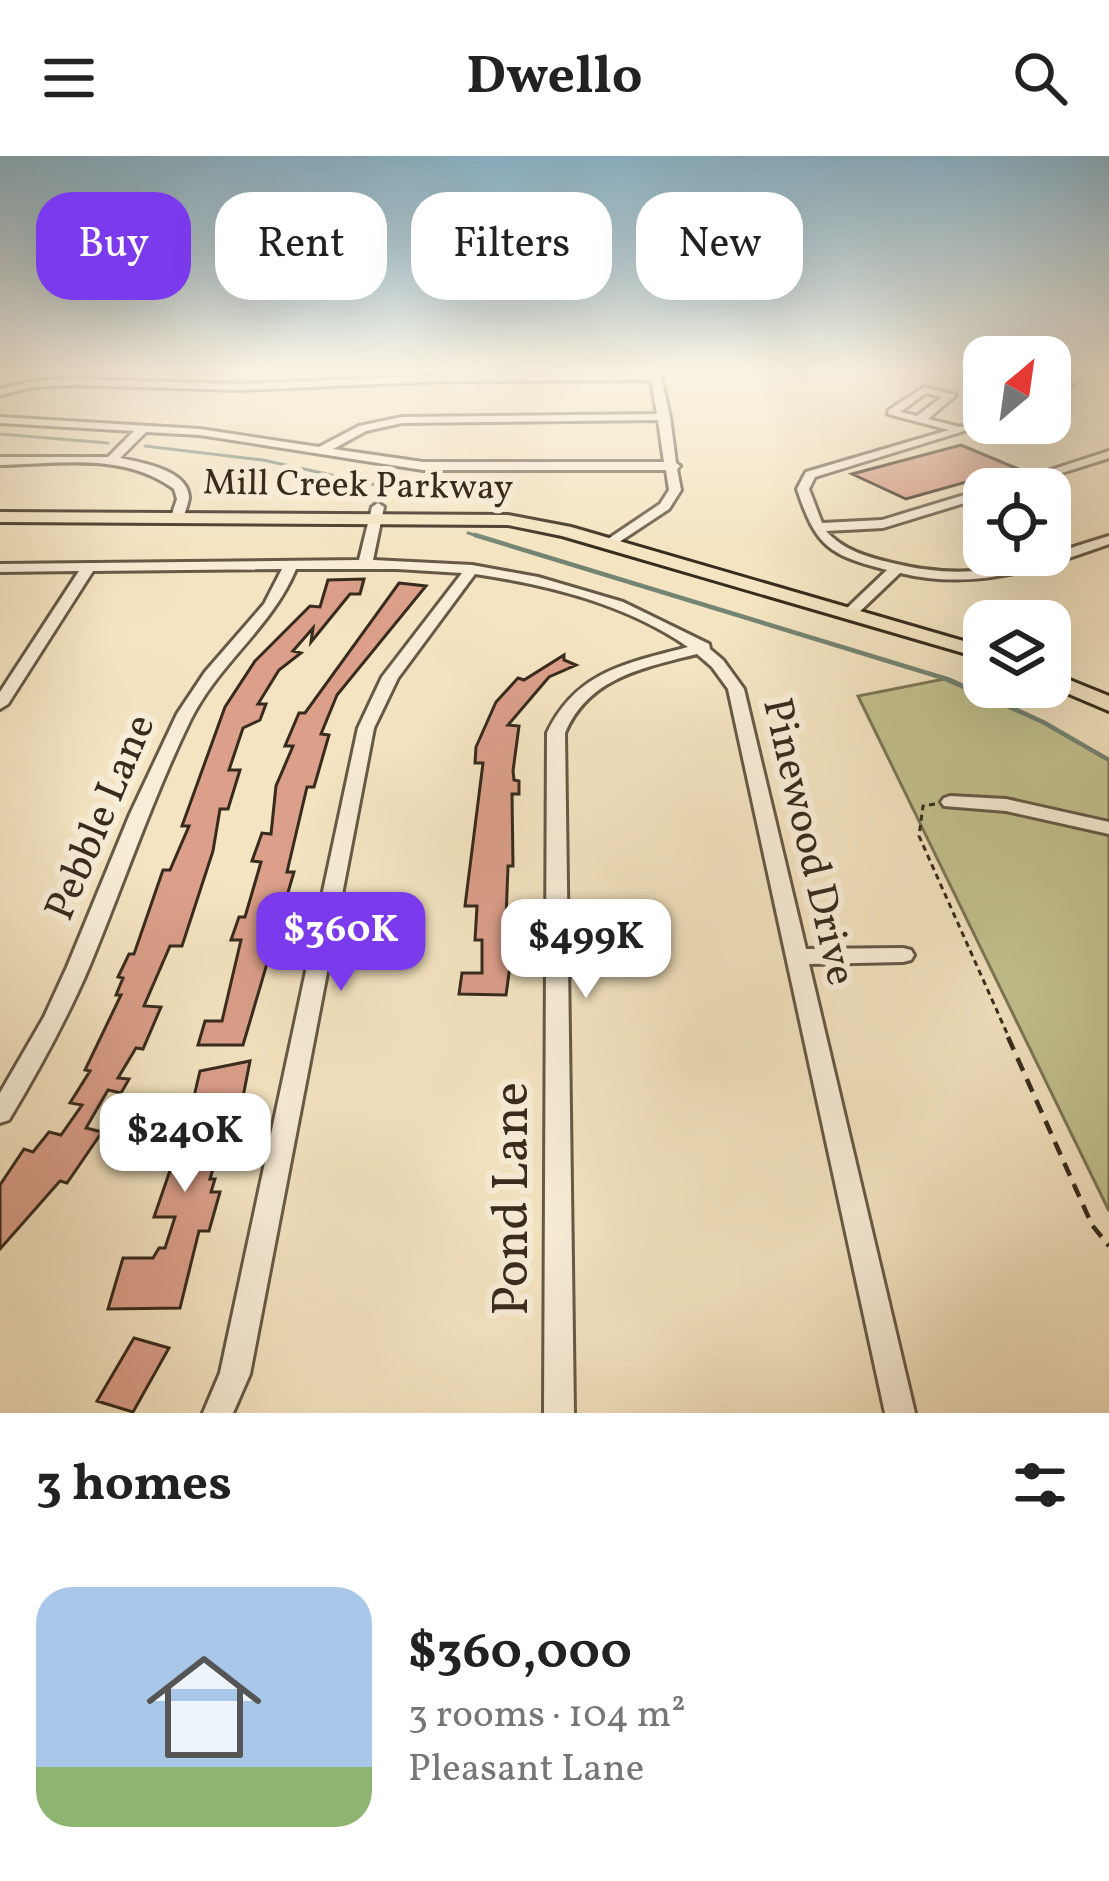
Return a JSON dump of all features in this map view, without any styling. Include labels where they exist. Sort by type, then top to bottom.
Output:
[{"type":"main road","name":"Mill Creek Parkway","points":[[0,507],[377,512],[508,520],[617,540],[963,633]]},
{"type":"main road","name":"Mill Creek Parkway","points":[[0,517],[179,512]]},
{"type":"main road","name":"Mill Creek Parkway","points":[[856,607],[963,645]]},
{"type":"main road","points":[[1071,670],[1109,686]]},
{"type":"main road","points":[[1071,687],[1109,704]]},
{"type":"street","points":[[110,462],[141,431]]},
{"type":"street","points":[[174,431],[443,466],[674,466]]},
{"type":"street","points":[[320,451],[358,431]]},
{"type":"street","points":[[617,540],[671,498],[674,466],[668,431]]},
{"type":"street","points":[[955,431],[810,475],[803,489],[826,538],[849,554],[942,579],[994,578],[1109,540]]},
{"type":"street","points":[[1065,468],[1109,454]]},
{"type":"street","points":[[0,461],[110,462],[167,476],[180,487],[179,512]]},
{"type":"street","points":[[818,527],[883,524],[963,500]]},
{"type":"street","points":[[365,565],[377,512]]},
{"type":"street","name":"Pebble Lane","points":[[0,1113],[50,1033],[188,708],[269,610],[291,565]]},
{"type":"street","name":"Pinewood Drive","points":[[0,568],[365,565],[472,569],[520,578],[655,620],[704,647],[736,689],[899,1413]]},
{"type":"street","points":[[0,704],[89,567]]},
{"type":"street","points":[[218,1413],[235,1375],[366,728],[390,677],[472,569]]},
{"type":"street","points":[[856,607],[896,569]]},
{"type":"street","name":"Pond Lane","points":[[559,1413],[556,733],[565,710],[589,688],[623,671],[704,647]]},
{"type":"street","points":[[950,802],[1006,805],[1109,828]]},
{"type":"street","points":[[796,957],[903,955]]},
{"type":"path","points":[[950,802],[923,806],[919,836],[1092,1225],[1109,1246]]},
{"type":"green space","points":[[944,679],[963,687],[963,708],[1011,708],[1109,760],[1109,1211],[858,696]]},
{"type":"building","points":[[961,445],[1016,468],[963,468],[963,483],[906,499],[852,474]]},
{"type":"building","points":[[364,579],[360,594],[350,594],[311,642],[313,628],[293,651],[301,653],[279,670],[258,704],[266,704],[260,720],[243,728],[229,770],[240,770],[228,809],[220,809],[213,851],[182,946],[170,946],[144,1006],[161,1007],[143,1049],[136,1048],[118,1078],[129,1079],[121,1093],[108,1090],[86,1128],[102,1132],[67,1183],[60,1181],[0,1249],[0,1185],[24,1149],[33,1152],[49,1132],[61,1135],[82,1105],[70,1103],[90,1071],[85,1070],[121,995],[116,995],[123,978],[118,977],[129,954],[134,954],[163,870],[170,870],[189,826],[182,826],[225,707],[255,661],[310,606],[320,607],[328,580]]},
{"type":"building","points":[[399,583],[426,586],[337,695],[321,734],[329,735],[314,787],[307,787],[287,872],[294,872],[243,1045],[198,1045],[205,1021],[222,1021],[241,940],[231,940],[239,917],[245,917],[261,862],[252,861],[262,833],[271,834],[276,786],[293,746],[285,746],[299,713],[305,713]]},
{"type":"building","points":[[564,655],[564,660],[576,665],[549,677],[508,725],[519,726],[513,771],[519,794],[512,794],[513,866],[508,866],[506,919],[512,919],[512,952],[506,995],[459,994],[462,973],[482,973],[482,940],[475,940],[477,906],[465,906],[483,763],[475,763],[476,747],[496,702],[518,678],[524,680]]},
{"type":"building","points":[[250,1061],[242,1102],[233,1102],[210,1179],[215,1179],[211,1192],[220,1192],[209,1231],[199,1231],[180,1308],[108,1309],[123,1258],[153,1258],[159,1248],[165,1248],[175,1217],[154,1217],[174,1159],[164,1159],[175,1126],[187,1126],[200,1071]]},
{"type":"building","points":[[134,1338],[169,1348],[133,1412],[97,1401]]},
{"type":"waterway","points":[[0,434],[108,443]]},
{"type":"waterway","points":[[145,446],[263,460],[422,495]]},
{"type":"waterway","points":[[468,533],[480,537]]},
{"type":"waterway","points":[[475,535],[480,537]]},
{"type":"waterway","points":[[480,537],[485,538]]},
{"type":"waterway","points":[[480,537],[950,680],[1043,722],[1109,760]]}]
